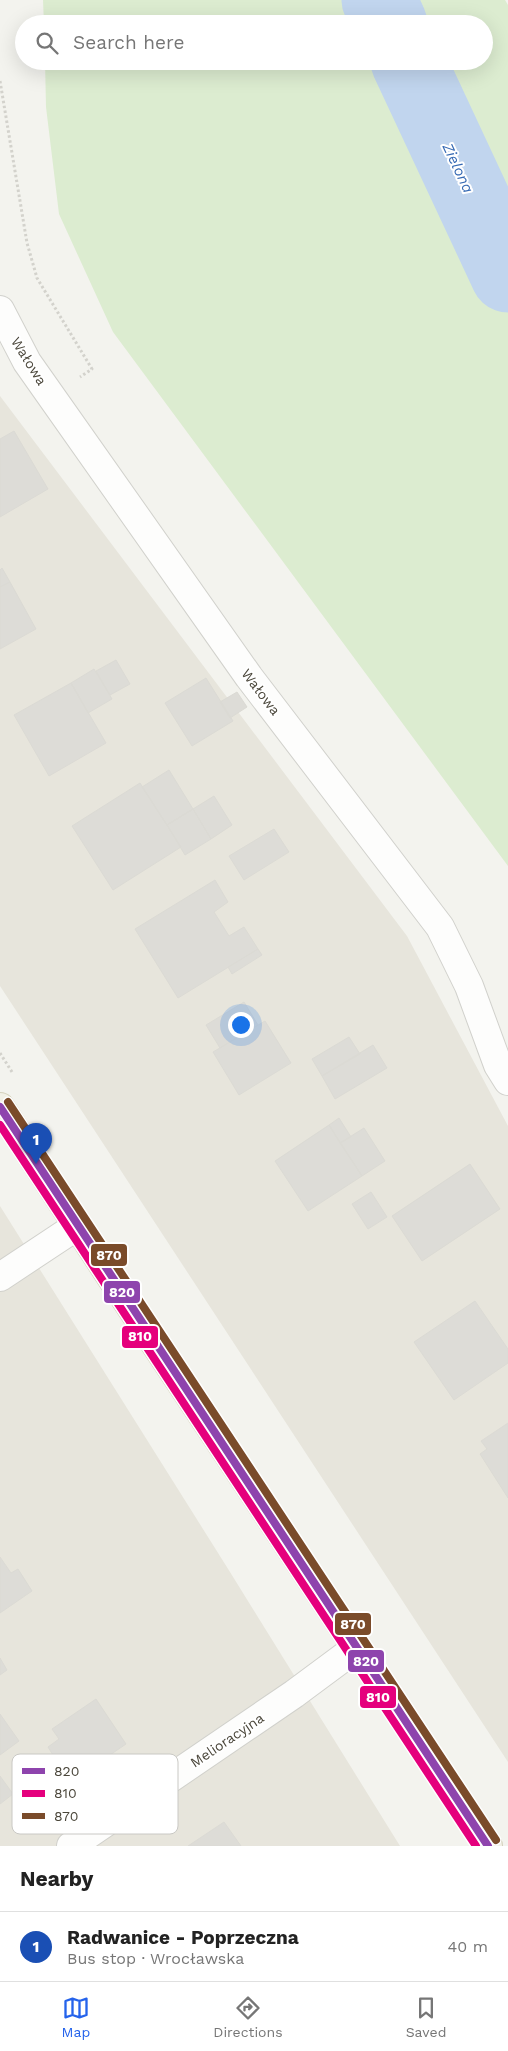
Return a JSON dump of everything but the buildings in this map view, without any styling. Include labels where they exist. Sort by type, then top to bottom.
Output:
[{"type":"main road","points":[[0,1106],[77,1226],[488,1846]]},
{"type":"street","name":"Wałowa","points":[[0,310],[27,362],[249,677],[440,927],[469,986],[498,1065],[508,1081]]},
{"type":"street","points":[[0,1277],[77,1226]]},
{"type":"street","name":"Melioracyjna","points":[[178,1773],[294,1694],[356,1648]]},
{"type":"street","name":"Melioracyjna","points":[[71,1846],[89,1834]]},
{"type":"path","points":[[0,80],[27,243],[37,278],[92,369]]},
{"type":"shaded area","points":[[0,396],[407,936],[508,1126],[508,1762],[0,986]]},
{"type":"shaded area","points":[[0,1206],[400,1846],[0,1846]]},
{"type":"green space","points":[[43,0],[505,0],[508,5],[508,866],[113,332],[59,214],[46,107],[45,70],[493,70],[493,15],[44,15]]},
{"type":"waterway","name":"Zielona","points":[[379,0],[386,15]]},
{"type":"waterway","name":"Zielona","points":[[412,70],[508,275]]},
{"type":"transit line","name":"870","points":[[8,1102],[496,1840]]},
{"type":"transit line","name":"820","points":[[0,1107],[488,1846]]},
{"type":"transit line","name":"810","points":[[0,1125],[476,1846]]},
{"type":"place","name":"Radwanice - Poprzeczna","points":[[36,1164]]}]
